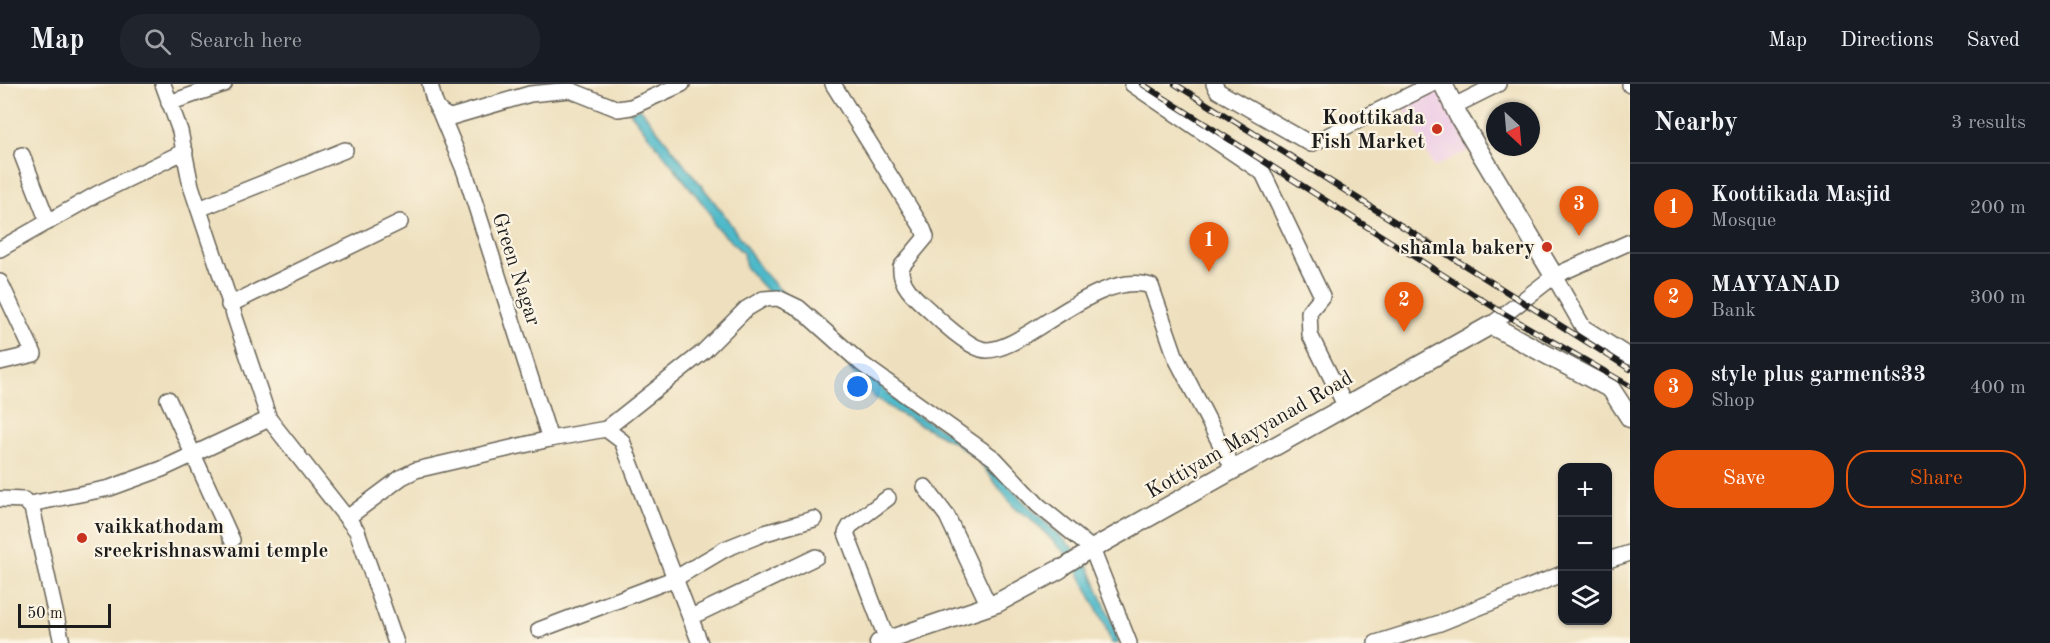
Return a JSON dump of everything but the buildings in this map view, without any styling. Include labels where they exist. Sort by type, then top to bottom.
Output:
[{"type":"main road","points":[[1443,84],[1554,276]]},
{"type":"main road","name":"Kottiyam Mayyanad Road","points":[[1092,549],[1491,325]]},
{"type":"main road","points":[[1491,325],[1611,389],[1630,418]]},
{"type":"main road","name":"Kottiyam Mayyanad Road","points":[[892,640],[988,606],[1060,569]]},
{"type":"street","points":[[163,84],[176,118],[199,209],[269,419],[357,531],[396,643]]},
{"type":"street","points":[[169,103],[224,84]]},
{"type":"street","name":"Green Nagar","points":[[430,84],[436,108],[440,112],[465,172],[550,439]]},
{"type":"street","points":[[440,112],[451,117],[530,94],[570,90],[618,109],[644,103],[682,84]]},
{"type":"street","points":[[833,84],[923,229],[926,237],[904,260],[900,272],[915,298],[946,325],[980,349],[992,350],[1005,348],[1060,311],[1126,282],[1138,282],[1151,286],[1176,358],[1234,470]]},
{"type":"street","points":[[1131,84],[1263,173],[1322,296],[1309,312],[1311,335],[1346,407]]},
{"type":"street","points":[[1214,84],[1218,91],[1311,144],[1432,84]]},
{"type":"street","points":[[1454,106],[1498,84]]},
{"type":"street","points":[[199,209],[345,150]]},
{"type":"street","points":[[0,249],[185,151]]},
{"type":"street","points":[[22,155],[48,222]]},
{"type":"street","points":[[230,305],[400,222]]},
{"type":"street","name":"Kottiyam Mayyanad Road","points":[[1491,325],[1554,276],[1630,242]]},
{"type":"street","points":[[1554,276],[1582,327],[1630,357]]},
{"type":"street","points":[[0,282],[34,354],[0,362]]},
{"type":"street","points":[[347,518],[408,473],[550,439],[606,429],[704,352],[746,309],[763,300],[778,298],[799,308],[862,364],[995,459],[1030,498],[1092,549],[1129,643]]},
{"type":"street","points":[[168,399],[232,540]]},
{"type":"street","points":[[0,499],[18,498],[30,504],[110,488],[194,454],[269,419]]},
{"type":"street","points":[[606,429],[622,441],[700,643]]},
{"type":"street","points":[[925,488],[947,516],[988,606]]},
{"type":"street","points":[[888,498],[850,526],[846,532],[892,640]]},
{"type":"street","points":[[30,504],[62,643]]},
{"type":"street","points":[[539,630],[676,578],[725,549],[765,532],[814,519]]},
{"type":"street","name":"Kottiyam Mayyanad Road","points":[[1060,569],[1092,549]]},
{"type":"street","points":[[1612,559],[1630,553]]},
{"type":"street","points":[[691,617],[816,557]]},
{"type":"street","points":[[1376,643],[1440,623],[1558,576]]},
{"type":"shaded area","name":"Koottikada Fish Market","points":[[1438,88],[1470,150],[1434,167],[1404,108]]},
{"type":"water","points":[[640,108],[723,213],[761,269],[803,315],[907,410],[972,446],[1019,497],[1078,553],[1070,558],[1028,516],[1016,510],[977,459],[955,443],[898,413],[873,396],[837,353],[782,308],[746,268],[743,253],[714,225],[711,214],[630,112]]},
{"type":"water","points":[[1086,560],[1119,643],[1111,643],[1105,625],[1076,567]]},
{"type":"railway","points":[[1142,84],[1503,313],[1630,386]]},
{"type":"railway","points":[[1175,84],[1630,369]]},
{"type":"place","name":"Koottikada Fish Market","points":[[1437,129]]},
{"type":"place","name":"style plus garments33","points":[[1579,236]]},
{"type":"place","name":"shamla bakery","points":[[1547,247]]},
{"type":"place","name":"Koottikada Masjid","points":[[1209,272]]},
{"type":"place","name":"MAYYANAD","points":[[1404,332]]},
{"type":"place","name":"vaikkathodam sreekrishnaswami temple","points":[[82,538]]}]
